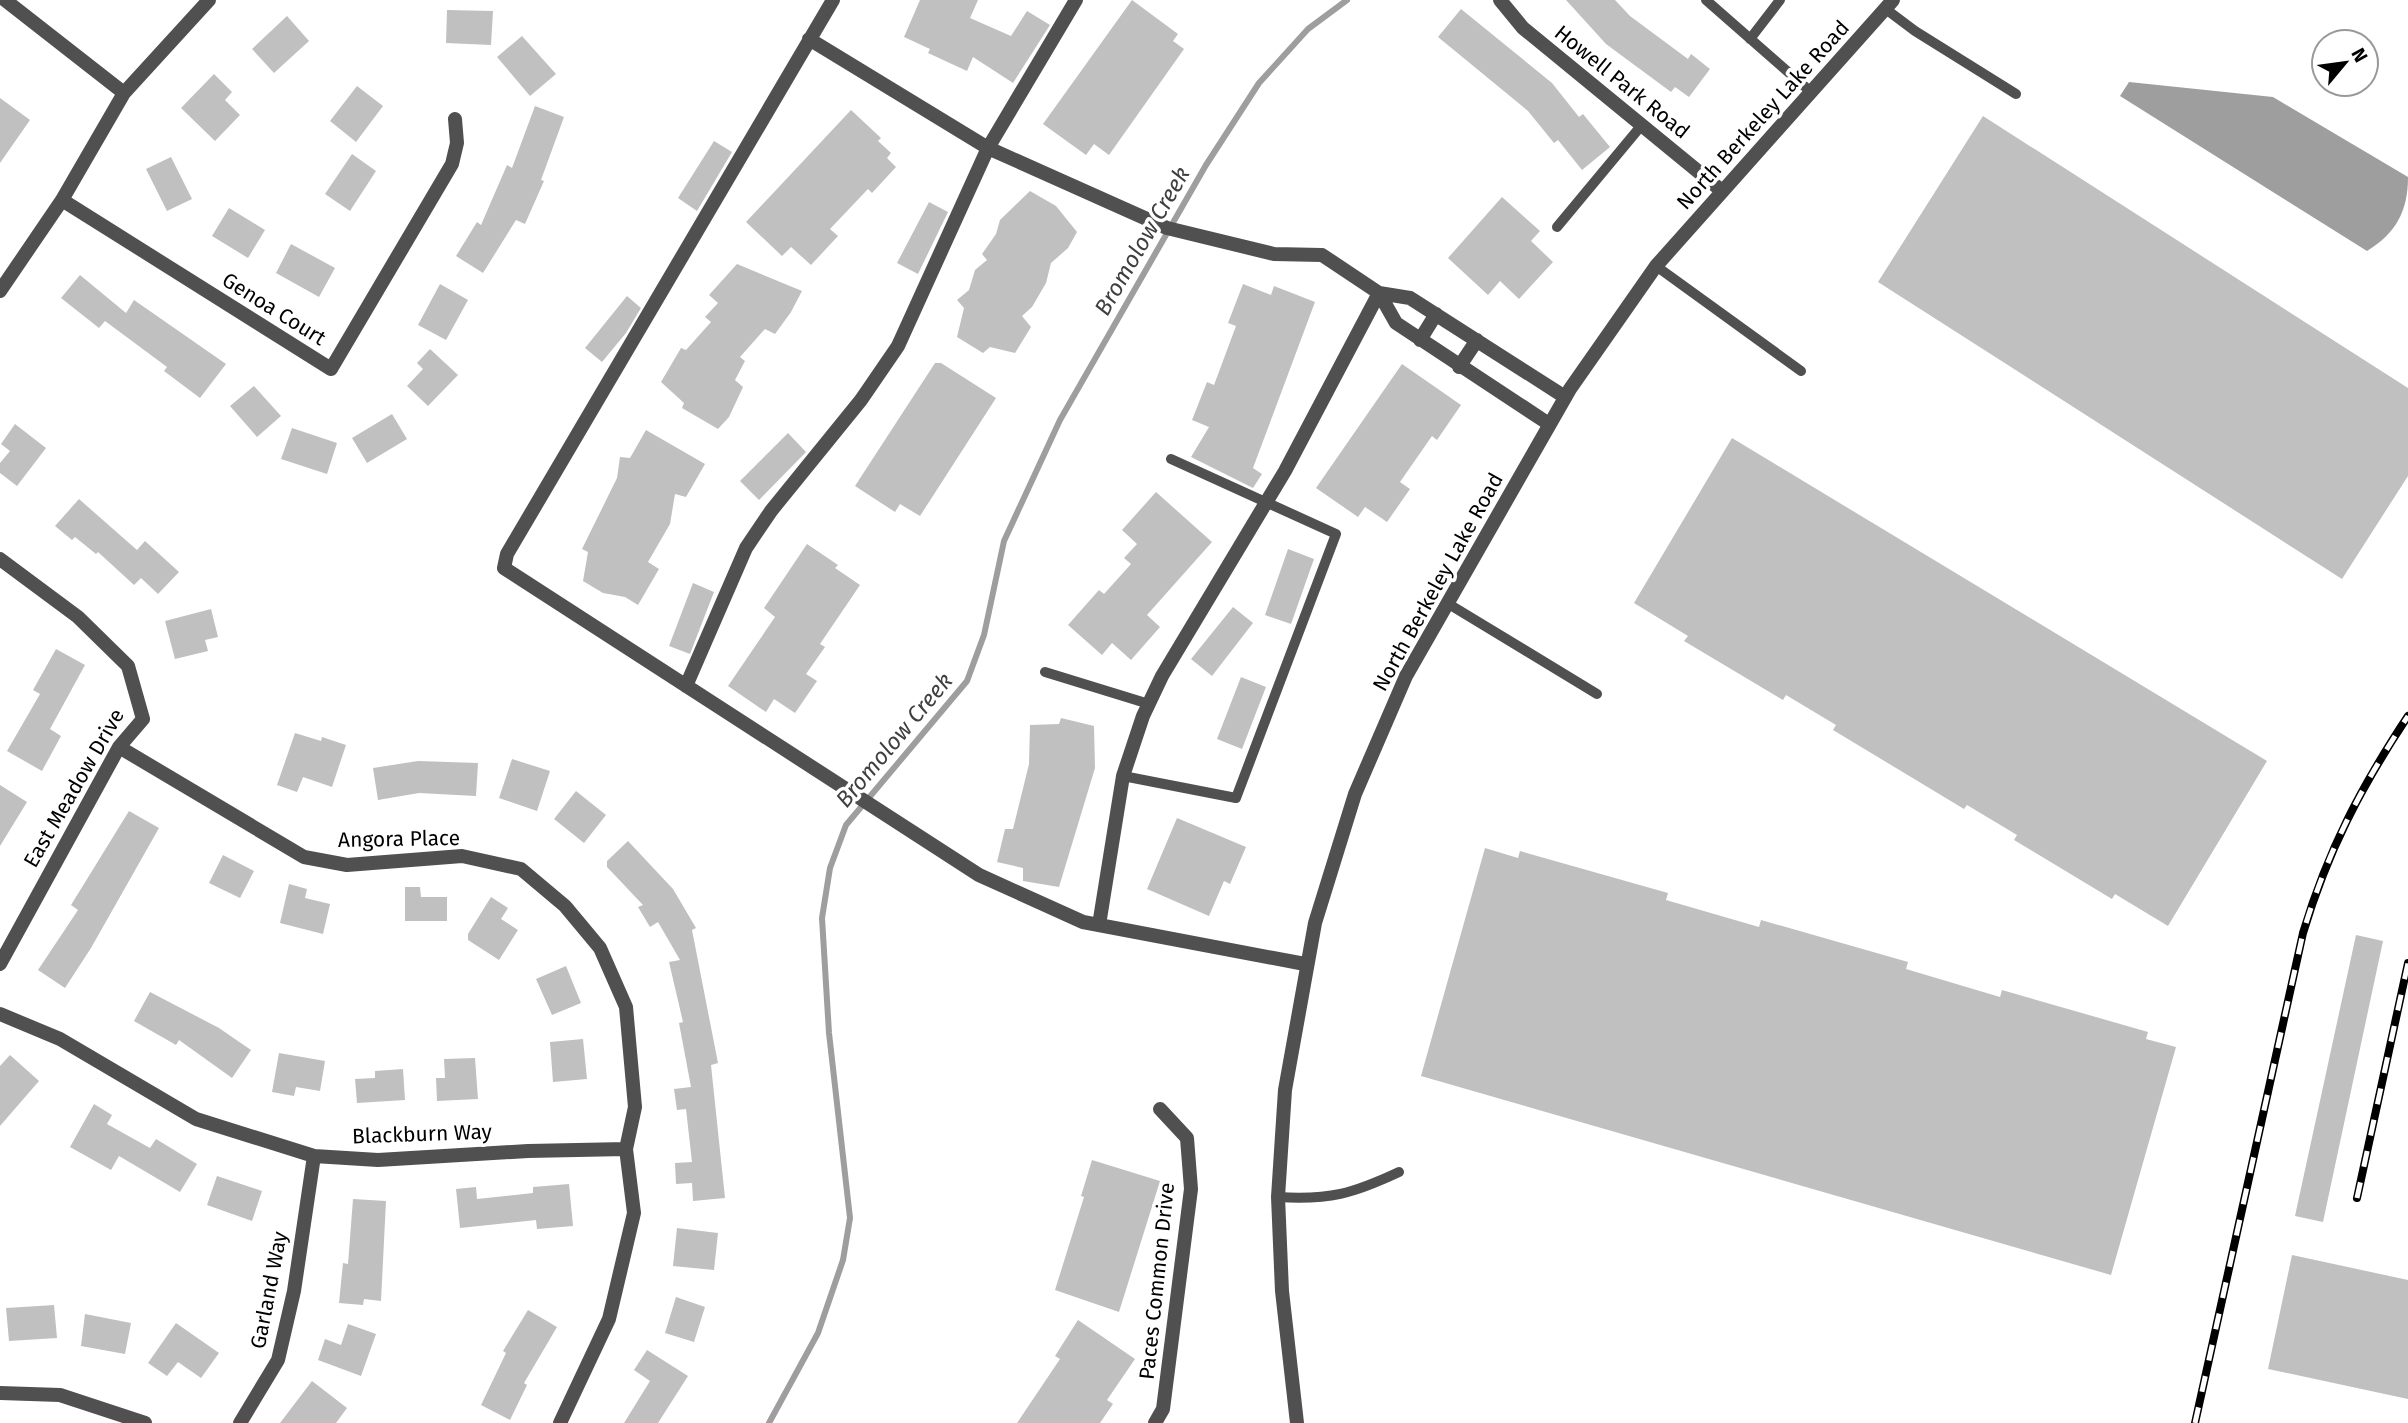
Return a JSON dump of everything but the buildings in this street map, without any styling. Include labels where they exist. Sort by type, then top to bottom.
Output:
[{"type":"street","points":[[5,0],[124,93]]},
{"type":"street","points":[[0,291],[62,200],[124,93],[209,0]]},
{"type":"street","points":[[833,0],[514,542],[504,568],[979,876],[1083,922],[1305,964]]},
{"type":"street","points":[[686,686],[746,548],[771,511],[861,400],[898,346],[988,148],[1076,0]]},
{"type":"street","name":"Howell Park Road","points":[[1500,0],[1523,28],[1722,191]]},
{"type":"street","name":"North Berkeley Lake Road","points":[[1297,1423],[1282,1291],[1279,1197],[1285,1090],[1305,964],[1355,794],[1406,676],[1565,397],[1656,266],[1890,5]]},
{"type":"street","points":[[809,39],[988,148],[1167,228],[1274,254],[1322,255],[1379,293],[1410,298],[1565,397]]},
{"type":"street","name":"Genoa Court","points":[[62,200],[331,369],[452,164],[457,143],[455,119]]},
{"type":"street","points":[[1379,293],[1396,323],[1549,424]]},
{"type":"street","points":[[1099,925],[1123,776],[1149,704],[1162,676],[1266,504],[1379,293]]},
{"type":"street","points":[[1420,340],[1436,314]]},
{"type":"street","points":[[1459,367],[1477,340]]},
{"type":"street","name":"East Meadow Drive","points":[[0,559],[78,617],[128,666],[143,719],[119,747],[0,964]]},
{"type":"street","name":"Angora Place","points":[[119,747],[304,857],[347,865],[463,856],[521,869],[565,906],[600,948],[626,1007],[635,1107],[626,1149],[634,1213],[609,1319],[560,1423]]},
{"type":"street","name":"Blackburn Way","points":[[0,1014],[60,1039],[196,1119],[314,1156],[378,1160],[528,1151],[626,1149]]},
{"type":"street","name":"Paces Common Drive","points":[[1154,1423],[1163,1409],[1191,1189],[1187,1138],[1160,1109]]},
{"type":"street","name":"Garland Way","points":[[240,1423],[278,1360],[293,1291],[314,1156]]},
{"type":"street","points":[[0,1393],[60,1395],[145,1423]]},
{"type":"lane","points":[[1706,0],[1811,92]]},
{"type":"lane","points":[[1750,39],[1780,0]]},
{"type":"lane","points":[[1890,5],[1915,31],[2016,94]]},
{"type":"lane","points":[[1557,227],[1641,125]]},
{"type":"lane","points":[[1656,266],[1801,371]]},
{"type":"lane","points":[[1123,776],[1236,798],[1336,534],[1171,459]]},
{"type":"lane","points":[[1447,603],[1597,694]]},
{"type":"lane","points":[[1045,672],[1149,704]]},
{"type":"lane","points":[[1279,1197],[1304,1199],[1354,1193],[1399,1172]]},
{"type":"shaded area","points":[[2129,82],[2273,97],[2408,177],[2403,211],[2386,237],[2367,251],[2120,96]]},
{"type":"waterway","name":"Bromolow Creek","points":[[769,1423],[818,1333],[843,1260],[850,1218],[829,1033],[822,918],[830,868],[846,825],[967,681],[984,635],[1004,541],[1060,420],[1206,165],[1259,83],[1308,29],[1347,0]]},
{"type":"railway","points":[[2195,1423],[2303,933],[2323,874],[2347,820],[2375,768],[2408,716]]},
{"type":"railway","points":[[2357,1198],[2408,963]]}]
